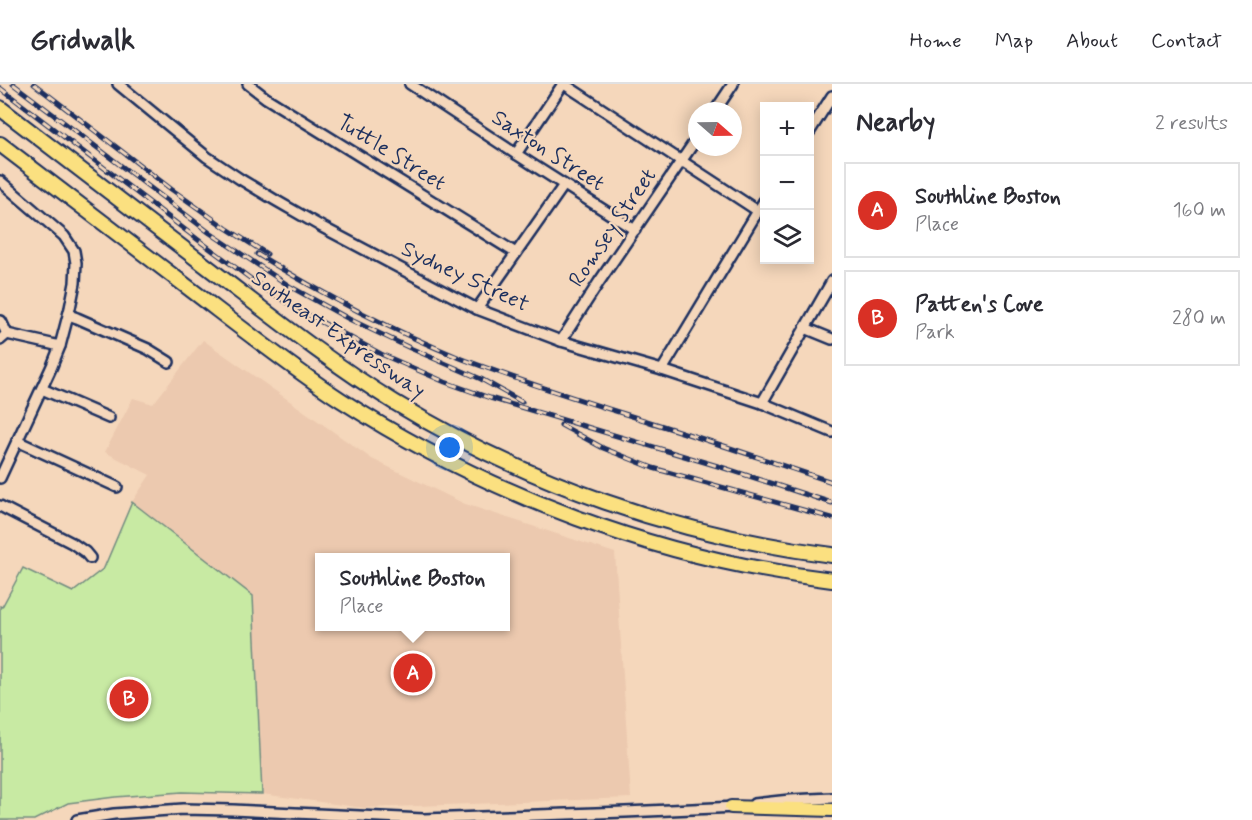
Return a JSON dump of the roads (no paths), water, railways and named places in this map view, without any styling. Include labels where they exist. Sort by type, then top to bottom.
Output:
[{"type":"highway","name":"Southeast Expressway","points":[[0,108],[322,355],[395,402],[455,436],[546,479],[633,511],[724,536],[832,555]]},
{"type":"highway","name":"Southeast Expressway","points":[[0,144],[304,375],[354,408],[431,453],[539,504],[630,536],[721,561],[780,573],[832,580]]},
{"type":"main road","points":[[731,807],[832,810]]},
{"type":"street","name":"Sydney Street","points":[[118,84],[207,157],[257,189],[322,227],[477,309],[561,340],[762,403],[832,432]]},
{"type":"street","name":"Tuttle Street","points":[[249,84],[266,98],[516,253]]},
{"type":"street","name":"Saxton Street","points":[[410,84],[635,230]]},
{"type":"street","points":[[516,154],[564,84],[758,211]]},
{"type":"street","points":[[721,102],[733,84]]},
{"type":"street","points":[[814,124],[832,96]]},
{"type":"street","name":"Romsey Street","points":[[561,340],[688,151]]},
{"type":"street","points":[[0,181],[59,231],[71,245],[76,268],[69,315],[60,346],[0,478]]},
{"type":"street","points":[[477,309],[564,185]]},
{"type":"street","points":[[662,370],[760,208]]},
{"type":"street","points":[[762,403],[832,282]]},
{"type":"street","points":[[69,315],[170,362]]},
{"type":"street","points":[[0,321],[4,337],[60,346]]},
{"type":"street","points":[[805,328],[832,339]]},
{"type":"street","points":[[42,389],[109,418]]},
{"type":"street","points":[[17,441],[117,487]]},
{"type":"street","points":[[0,507],[72,543],[90,558]]},
{"type":"street","points":[[77,820],[114,814],[183,809],[434,819],[731,807],[781,800],[832,798]]},
{"type":"railway","points":[[13,84],[210,233],[291,287],[349,319],[481,379],[522,402]]},
{"type":"railway","points":[[34,84],[171,189],[267,254]]},
{"type":"railway","points":[[0,88],[262,287],[299,310],[381,354],[445,382],[490,398],[721,467],[832,503]]},
{"type":"railway","points":[[257,254],[356,310],[460,358],[832,482]]},
{"type":"railway","points":[[561,425],[603,448],[653,468],[832,518]]},
{"type":"place","name":"Southline Boston","points":[[413,673]]},
{"type":"place","name":"Patten's Cove","points":[[129,699]]}]
